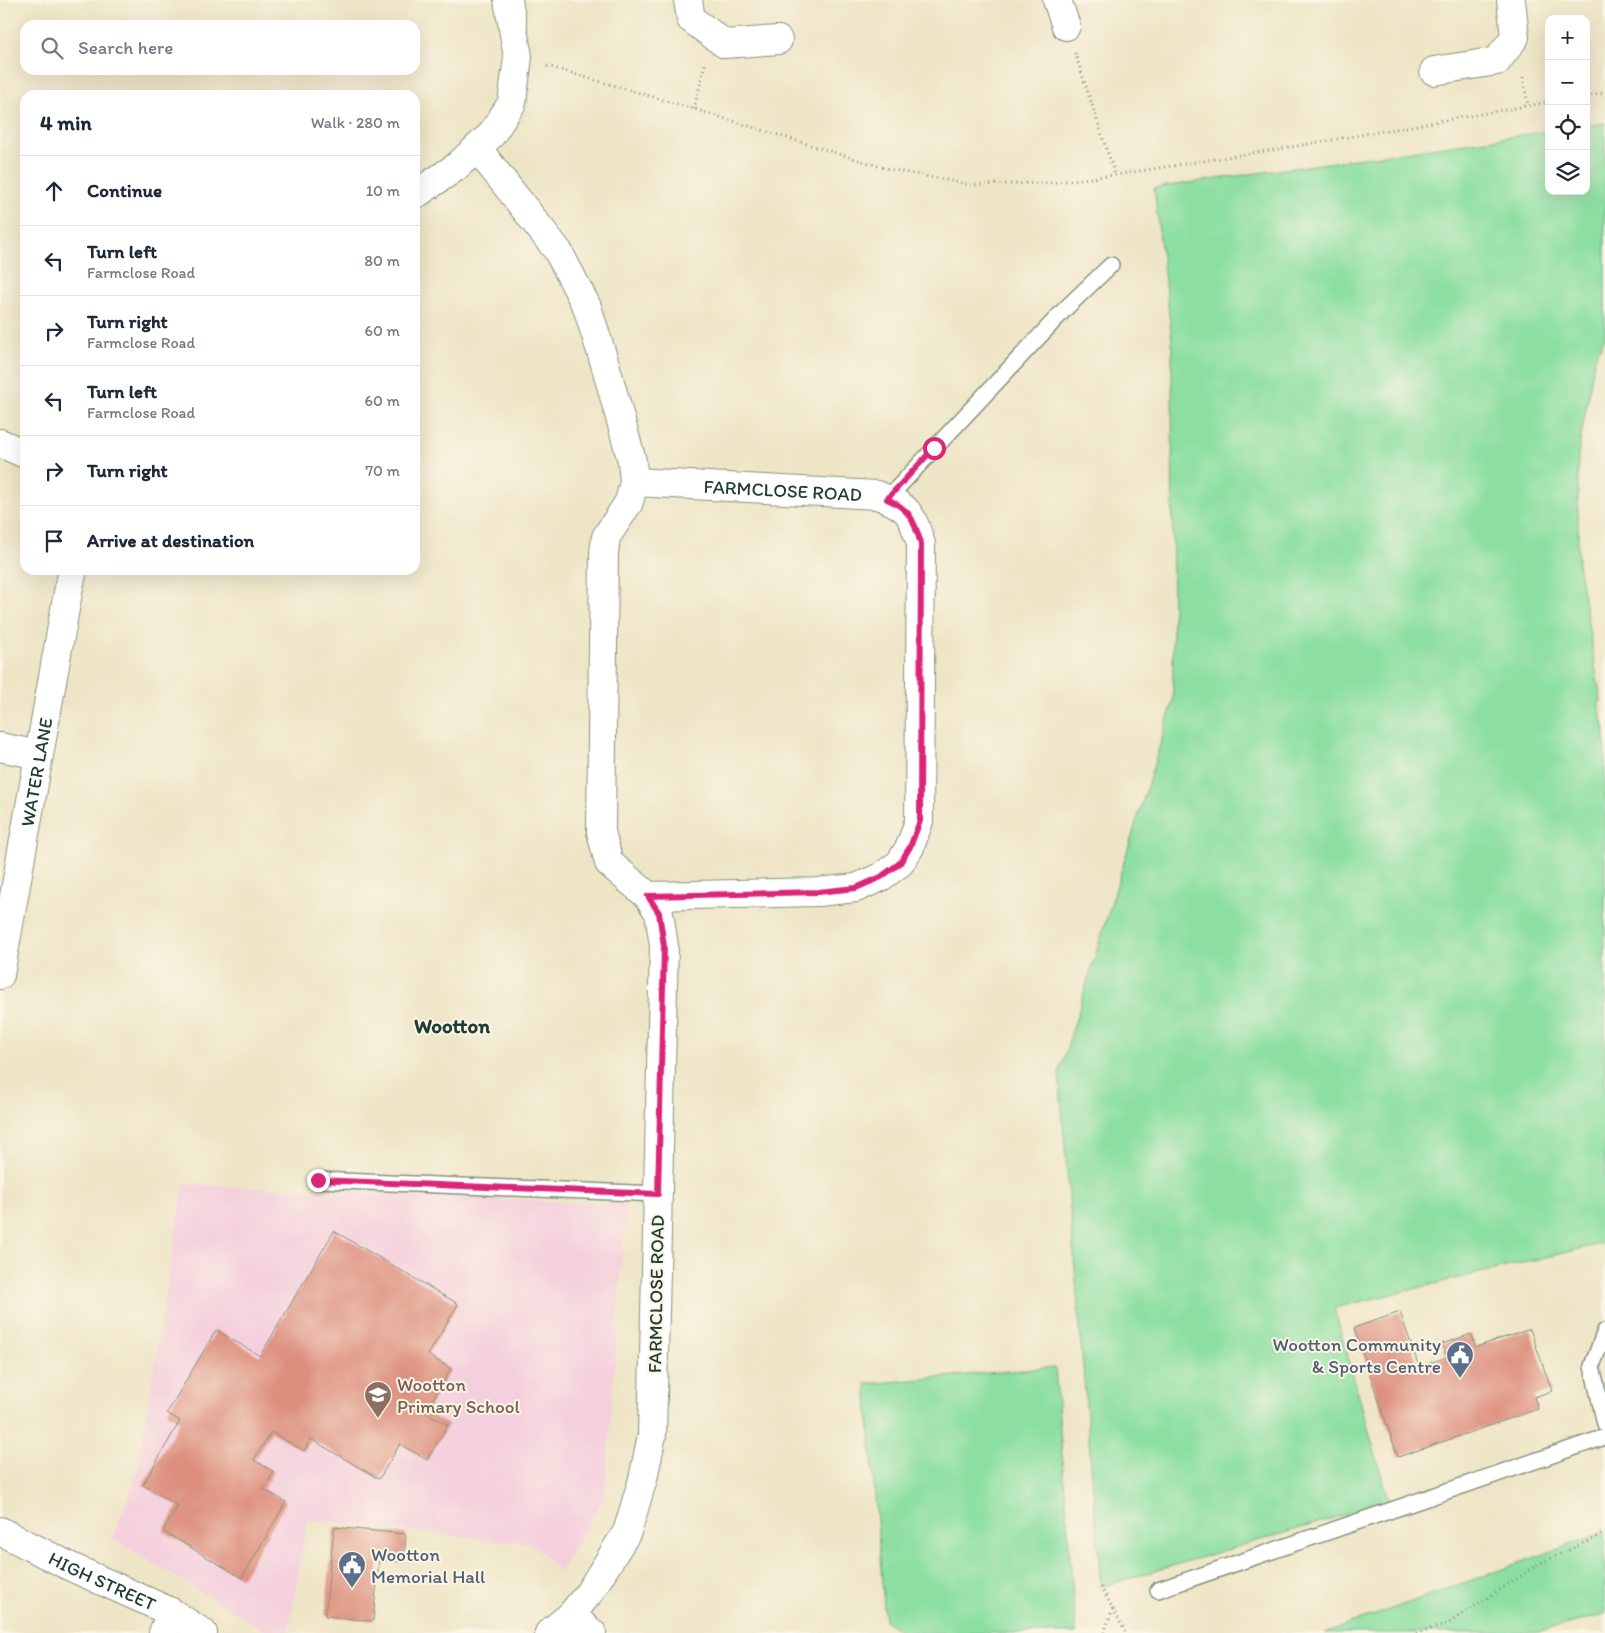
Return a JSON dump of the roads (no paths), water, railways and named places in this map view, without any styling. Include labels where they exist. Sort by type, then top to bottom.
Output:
[{"type":"street","points":[[420,192],[456,167],[478,148],[490,135],[512,103],[518,57],[508,0]]},
{"type":"street","points":[[688,0],[692,20],[725,44],[778,40]]},
{"type":"street","points":[[1057,0],[1066,26]]},
{"type":"street","points":[[1434,71],[1496,61],[1515,37],[1511,0]]},
{"type":"street","name":"FARMCLOSE ROAD","points":[[478,148],[558,252],[587,307],[606,364],[632,461],[634,482],[629,502],[606,537],[604,553],[601,832],[609,863],[648,896],[659,913],[664,946],[652,1435],[650,1453],[627,1532],[589,1593],[571,1615],[549,1633]]},
{"type":"street","points":[[0,443],[20,452]]},
{"type":"street","name":"FARMCLOSE ROAD","points":[[634,482],[877,495],[901,505],[914,521],[921,544],[920,821],[910,847],[900,863],[881,877],[856,888],[818,892],[648,896]]},
{"type":"street","name":"WATER LANE","points":[[0,975],[68,592],[73,575]]},
{"type":"street","points":[[0,747],[39,755]]},
{"type":"street","name":"HIGH STREET","points":[[0,1531],[71,1567],[167,1622],[203,1633]]},
{"type":"street","points":[[571,1615],[592,1633]]},
{"type":"lane","points":[[887,499],[1067,307],[1112,265]]},
{"type":"lane","points":[[318,1180],[658,1194]]},
{"type":"lane","points":[[1605,1331],[1592,1366],[1605,1424]]},
{"type":"lane","points":[[1158,1590],[1605,1437]]},
{"type":"place","name":"Wootton Community & Sports Centre","points":[[1460,1379]]},
{"type":"place","name":"Wootton Primary School","points":[[378,1419]]},
{"type":"place","name":"Wootton Memorial Hall","points":[[352,1589]]},
{"type":"district","name":"Wootton","points":[[452,1025]]}]
